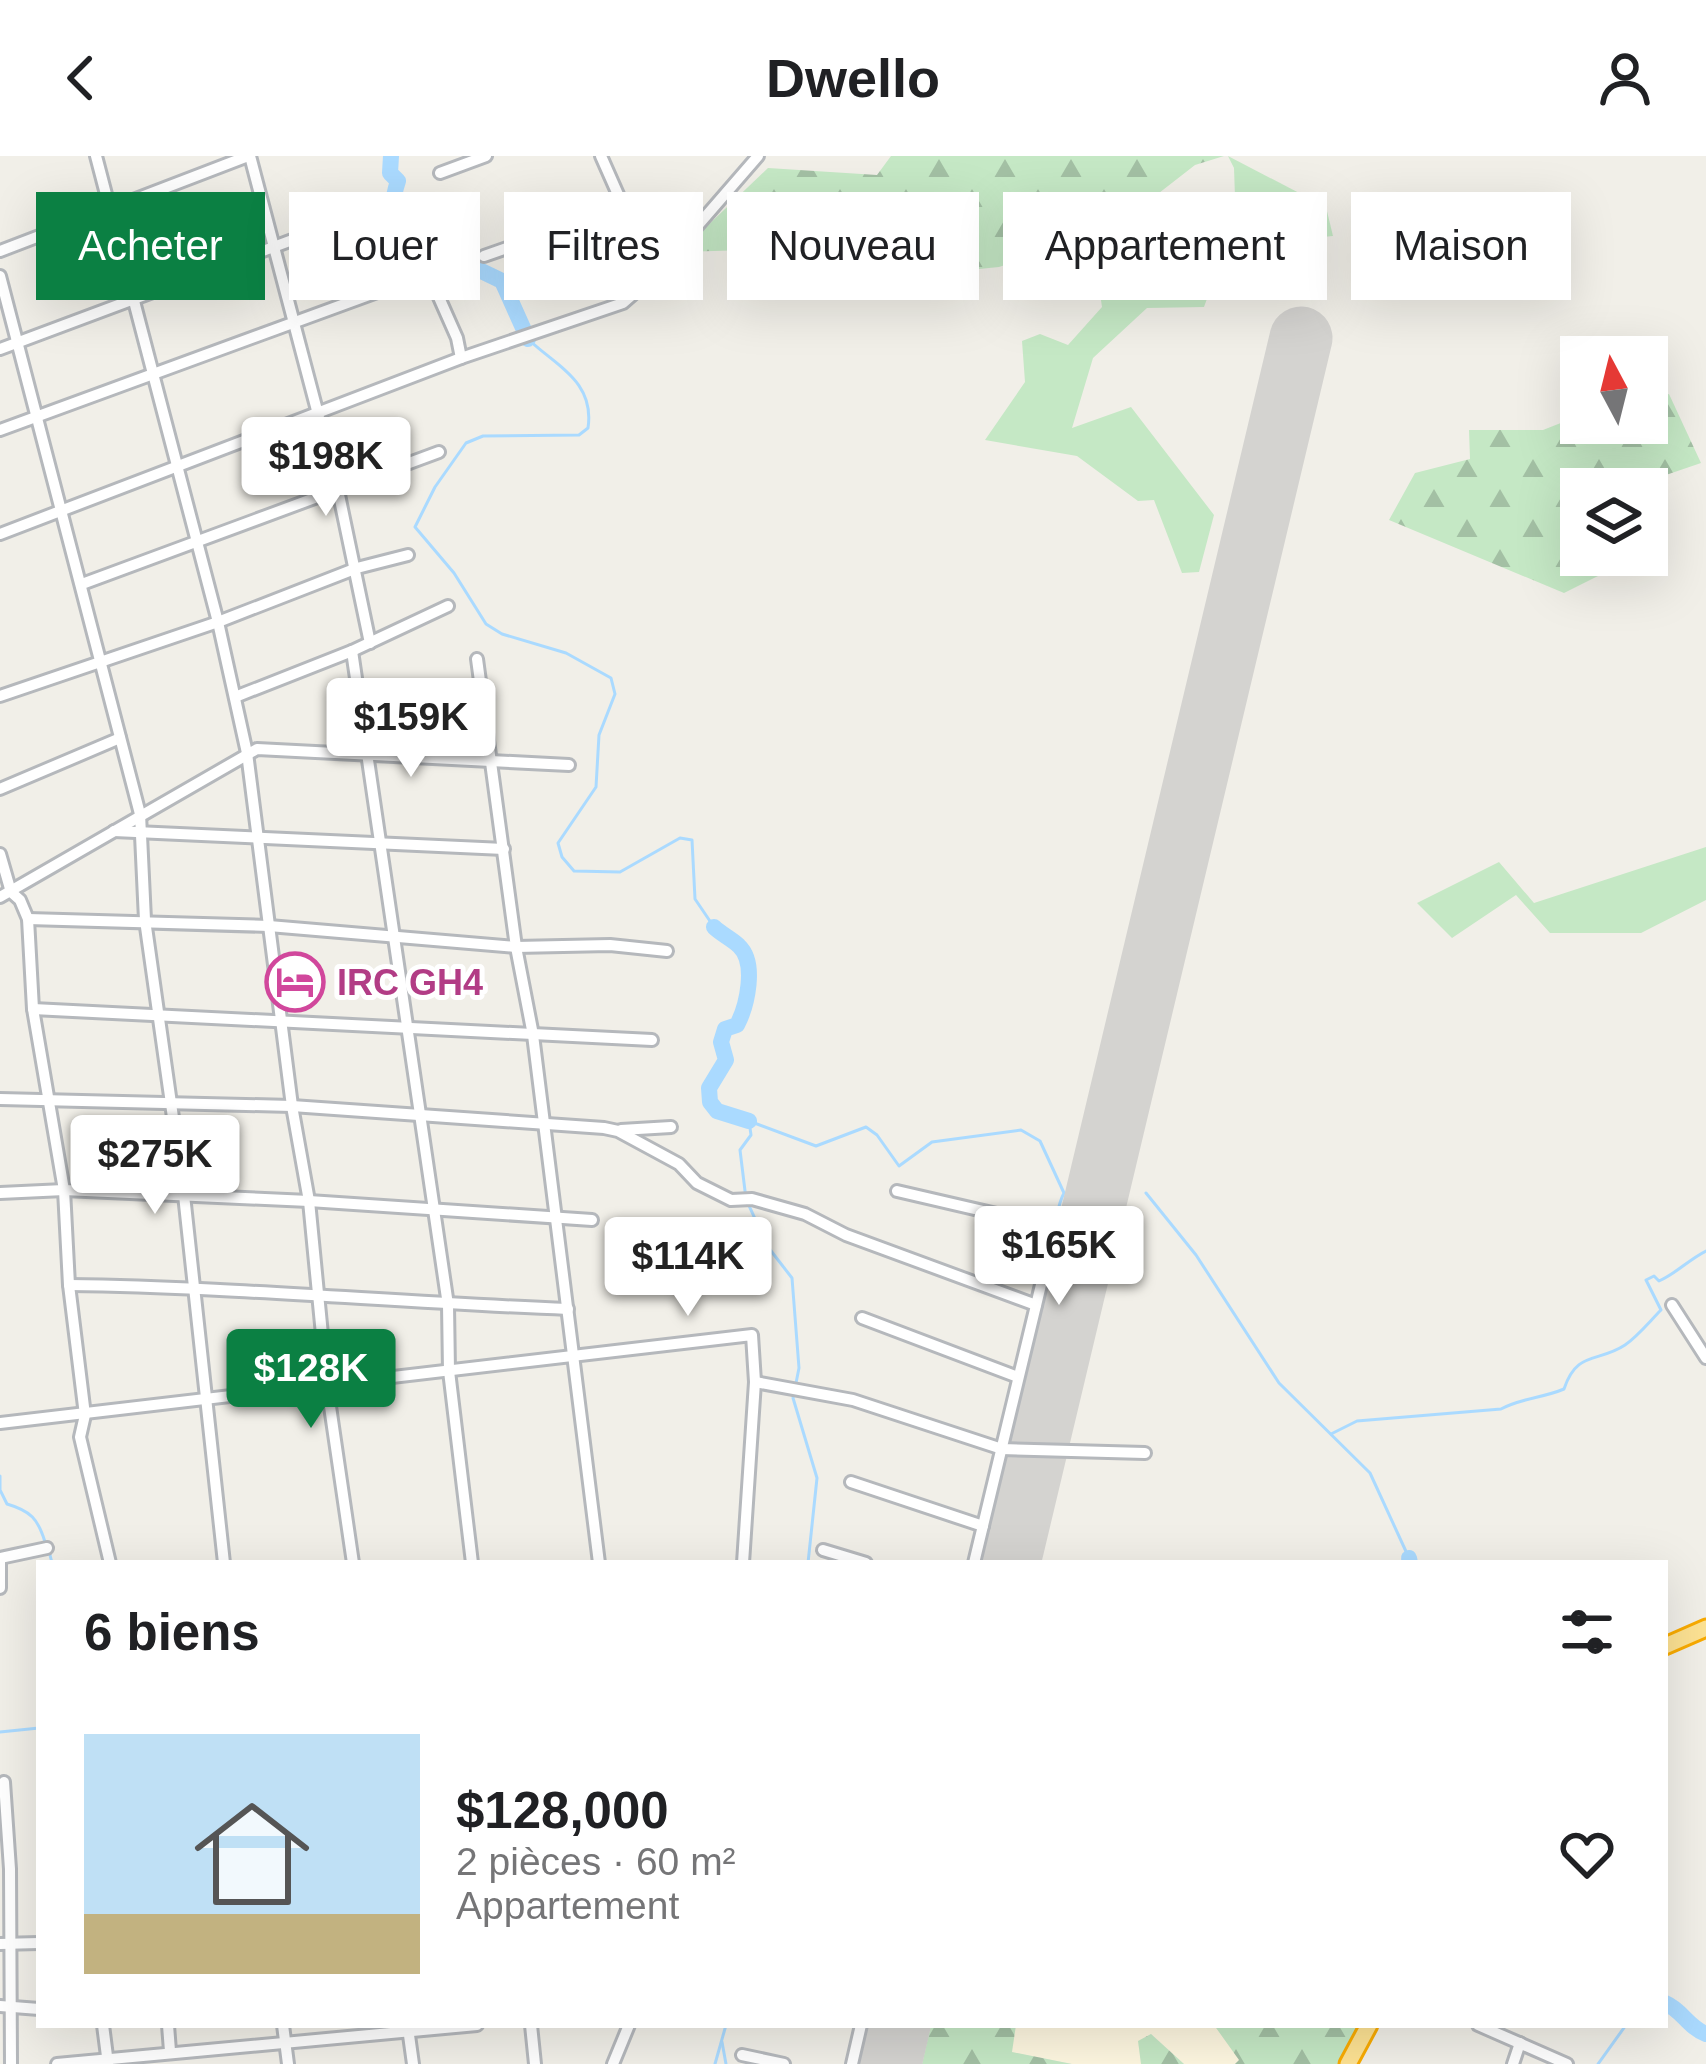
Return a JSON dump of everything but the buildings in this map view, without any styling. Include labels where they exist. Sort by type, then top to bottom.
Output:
[{"type":"highway","points":[[1668,1645],[1706,1628]]},
{"type":"highway","points":[[1348,2064],[1367,2028]]},
{"type":"street","points":[[95,156],[105,192]]},
{"type":"street","points":[[152,192],[249,156],[338,490],[370,643]]},
{"type":"street","points":[[440,173],[486,156]]},
{"type":"street","points":[[602,156],[618,192]]},
{"type":"street","points":[[703,219],[758,156]]},
{"type":"street","points":[[0,250],[36,236]]},
{"type":"street","points":[[265,248],[289,239]]},
{"type":"street","points":[[484,256],[504,249]]},
{"type":"street","points":[[0,275],[140,814],[145,920],[184,1196],[224,1560]]},
{"type":"street","points":[[0,430],[421,276],[430,278],[457,338],[460,358]]},
{"type":"street","points":[[0,349],[129,300]]},
{"type":"street","points":[[132,300],[218,622],[247,753],[353,1560]]},
{"type":"street","points":[[0,534],[460,358],[626,300]]},
{"type":"street","points":[[82,584],[440,452]]},
{"type":"street","points":[[0,696],[218,622],[357,568],[408,555]]},
{"type":"street","points":[[235,697],[352,651],[448,605]]},
{"type":"street","points":[[352,651],[448,1305],[449,1372],[472,1560]]},
{"type":"street","points":[[477,659],[516,947],[533,1035],[598,1560]]},
{"type":"street","points":[[0,789],[120,738]]},
{"type":"street","points":[[5,895],[257,749],[569,765]]},
{"type":"street","points":[[111,831],[504,848]]},
{"type":"street","points":[[0,854],[5,895]]},
{"type":"street","points":[[5,895],[20,900],[28,919],[32,1009],[64,1190],[69,1285],[85,1415],[80,1437],[109,1560]]},
{"type":"street","points":[[28,919],[269,926],[516,947],[610,945],[667,951]]},
{"type":"street","points":[[32,1009],[652,1040]]},
{"type":"street","points":[[0,1099],[292,1106],[542,1127],[671,1127]]},
{"type":"street","points":[[618,1130],[731,1200],[752,1198],[820,1219],[846,1234],[1036,1305]]},
{"type":"street","points":[[0,1193],[64,1190],[309,1201],[592,1220]]},
{"type":"street","points":[[897,1190],[1042,1227],[1049,1233],[1052,1248],[975,1560]]},
{"type":"street","points":[[69,1285],[194,1287],[568,1309]]},
{"type":"street","points":[[1672,1305],[1706,1358]]},
{"type":"street","points":[[862,1318],[1018,1377]]},
{"type":"street","points":[[0,1424],[752,1335],[754,1382],[743,1560]]},
{"type":"street","points":[[754,1382],[853,1400],[1002,1449],[1145,1454]]},
{"type":"street","points":[[850,1482],[983,1526]]},
{"type":"street","points":[[0,1588],[0,1558],[47,1548]]},
{"type":"street","points":[[823,1550],[856,1560]]},
{"type":"street","points":[[4,1782],[10,1869],[5,2006],[11,2064]]},
{"type":"street","points":[[4,1944],[36,1942]]},
{"type":"street","points":[[5,2006],[36,2009]]},
{"type":"street","points":[[104,2028],[108,2062]]},
{"type":"street","points":[[168,2028],[170,2050]]},
{"type":"street","points":[[283,2028],[288,2064]]},
{"type":"street","points":[[57,2064],[408,2028],[412,2064]]},
{"type":"street","points":[[531,2028],[535,2064]]},
{"type":"street","points":[[613,2064],[628,2028]]},
{"type":"street","points":[[853,2064],[860,2028]]},
{"type":"street","points":[[1485,2028],[1567,2064]]},
{"type":"street","points":[[1513,2064],[1520,2043]]},
{"type":"street","points":[[742,2055],[784,2064]]},
{"type":"shaded area","points":[[1015,2028],[1216,2028],[1240,2060],[1235,2064],[1184,2064],[1151,2034],[1139,2041],[1141,2064],[1072,2064],[1011,2052]]},
{"type":"green space","points":[[891,156],[1224,156],[1195,165],[1160,192],[1003,192],[1003,266],[979,269],[979,192],[743,192],[768,168],[877,175]]},
{"type":"green space","points":[[1228,156],[1297,192],[1235,192],[1234,168]]},
{"type":"green space","points":[[727,207],[727,251],[703,251],[703,230]]},
{"type":"green space","points":[[1101,300],[1207,300],[1204,307],[1147,308],[1093,358],[1072,428],[1131,407],[1214,515],[1199,572],[1182,573],[1154,500],[1138,501],[1077,456],[985,440],[1025,382],[1022,341],[1040,334],[1068,345],[1102,307]]},
{"type":"green space","points":[[1668,394],[1701,463],[1668,474],[1668,468],[1560,468],[1560,576],[1598,576],[1564,593],[1389,520],[1415,473],[1470,459],[1469,430],[1543,430],[1560,423],[1560,444],[1668,444]]},
{"type":"green space","points":[[1706,847],[1706,900],[1641,933],[1550,933],[1516,895],[1452,938],[1417,903],[1499,862],[1534,903]]},
{"type":"green space","points":[[930,2028],[1016,2028],[1012,2052],[1072,2064],[922,2064]]},
{"type":"green space","points":[[1216,2028],[1357,2028],[1342,2064],[1235,2064],[1239,2060]]},
{"type":"green space","points":[[1151,2034],[1184,2064],[1141,2064],[1138,2041]]},
{"type":"waterway","points":[[391,156],[390,173],[398,181],[394,215],[408,246],[446,254],[502,281],[528,339]]},
{"type":"waterway","points":[[528,339],[579,386],[586,398],[588,428],[579,435],[483,436],[466,443],[435,487],[415,527],[454,573],[486,624],[502,634],[566,653],[611,678],[615,694],[599,735],[596,787],[558,843],[562,857],[574,871],[620,872],[680,838],[692,840],[695,899],[714,927]]},
{"type":"waterway","points":[[714,927],[739,946],[749,973],[741,1017],[737,1025],[725,1029],[721,1042],[726,1060],[709,1088],[710,1102],[717,1111],[749,1121]]},
{"type":"waterway","points":[[808,1560],[817,1478],[793,1398],[799,1368],[792,1278],[768,1247],[746,1199],[740,1150],[751,1135],[749,1121],[816,1146],[866,1127],[899,1166],[932,1142],[1021,1130],[1040,1141],[1064,1193],[1050,1270]]},
{"type":"waterway","points":[[1146,1193],[1196,1255],[1279,1383],[1370,1473],[1409,1558]]},
{"type":"waterway","points":[[1331,1434],[1357,1421],[1501,1409],[1564,1389],[1575,1368],[1625,1345],[1661,1310],[1646,1280],[1654,1276],[1659,1281],[1706,1251]]},
{"type":"waterway","points":[[0,1476],[7,1504],[32,1517],[45,1542]]},
{"type":"waterway","points":[[49,1551],[51,1560]]},
{"type":"waterway","points":[[0,1732],[36,1728]]},
{"type":"waterway","points":[[1668,2005],[1706,2034]]},
{"type":"waterway","points":[[715,2064],[725,2028]]},
{"type":"waterway","points":[[859,2064],[867,2028]]},
{"type":"waterway","points":[[1598,2064],[1624,2028]]},
{"type":"waterway","points":[[722,2042],[726,2064]]},
{"type":"runway","points":[[1010,1560],[1301,338]]},
{"type":"runway","points":[[890,2064],[898,2028]]},
{"type":"place","name":"IRC GH4","points":[[295,982]]}]
